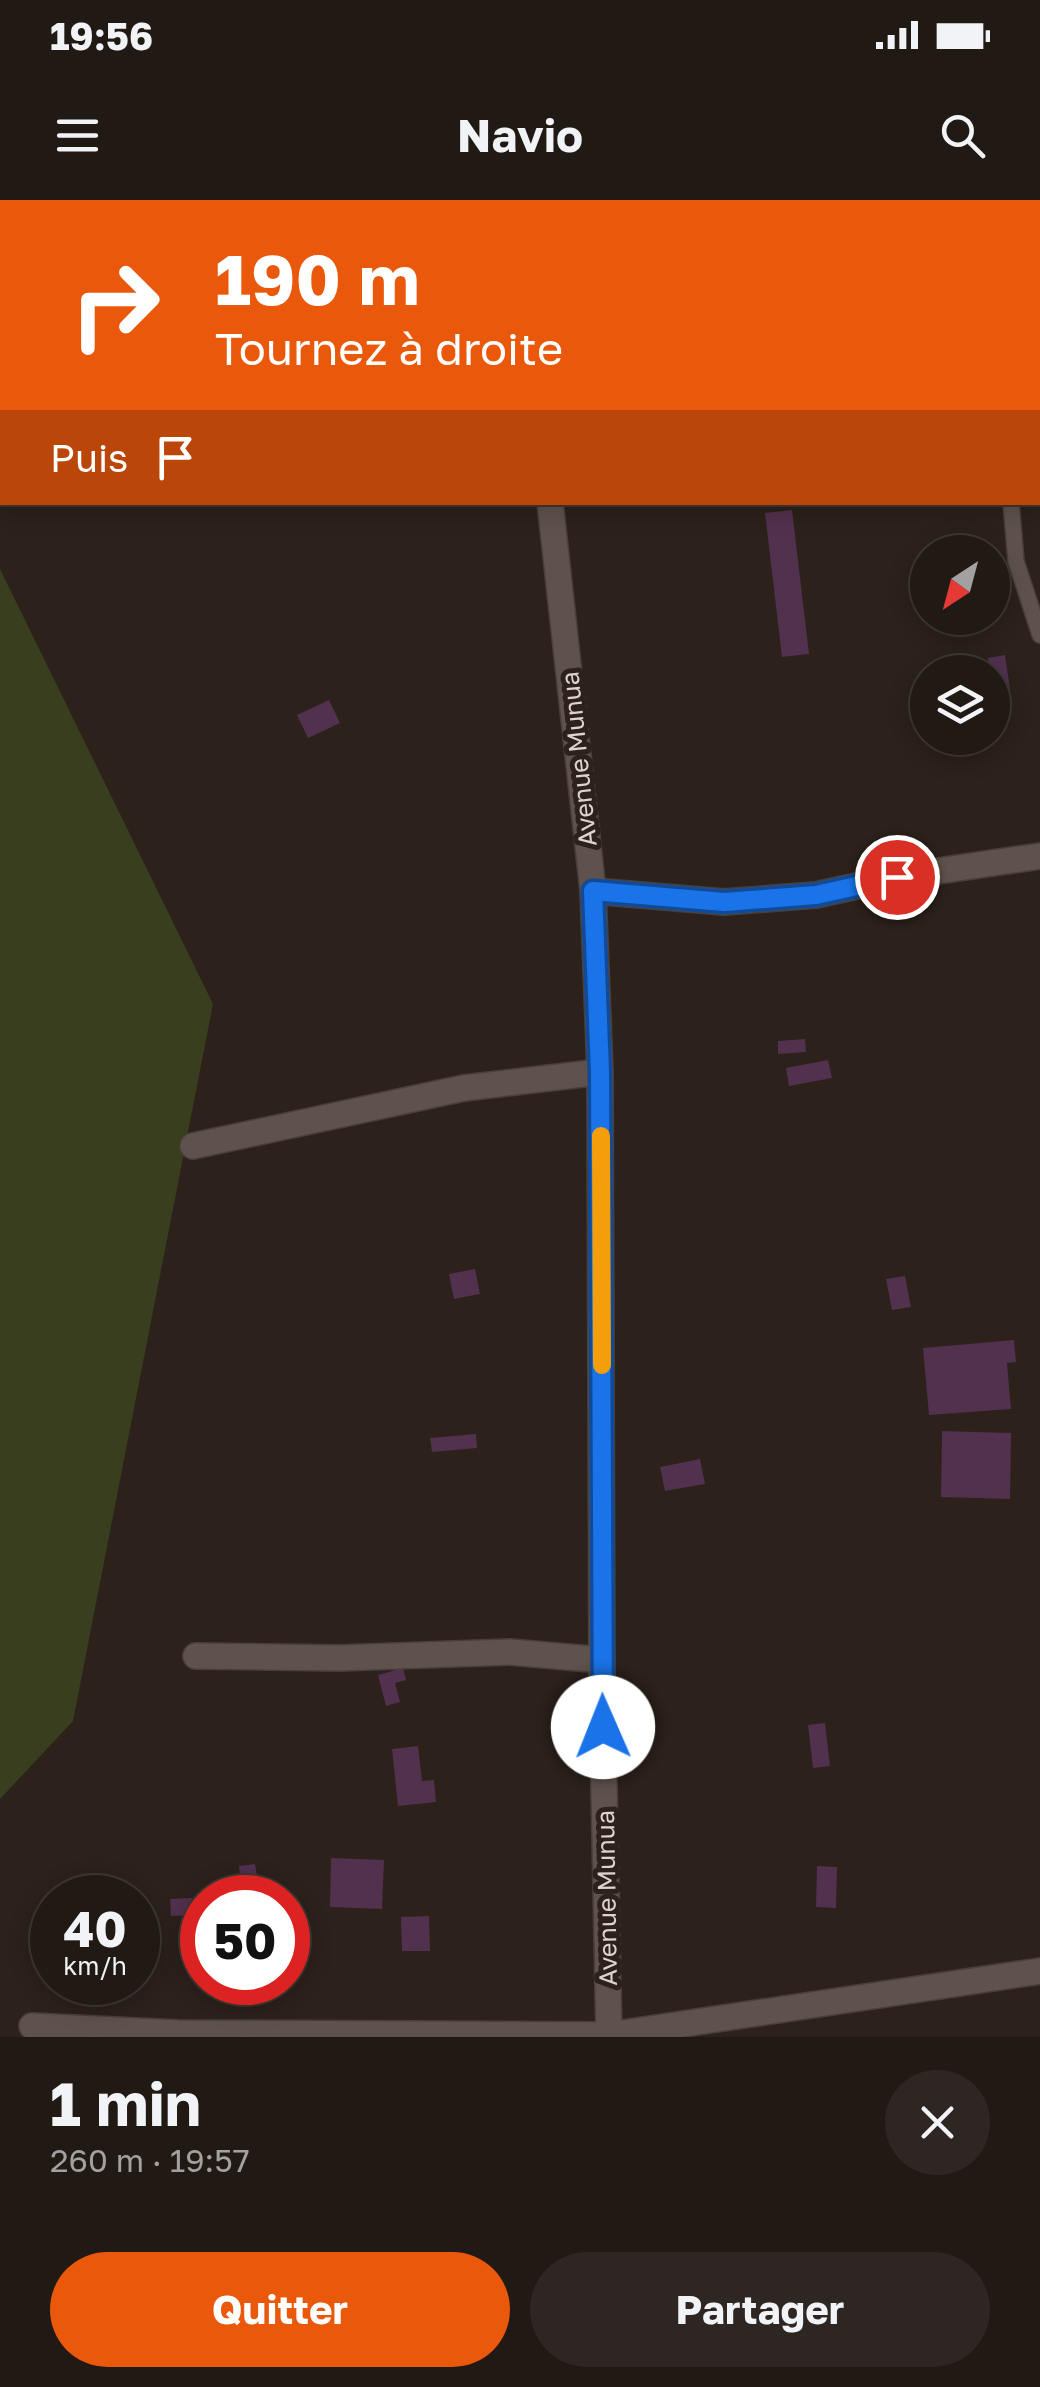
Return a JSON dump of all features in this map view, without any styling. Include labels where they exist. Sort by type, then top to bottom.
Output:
[{"type":"street","name":"Avenue Munua","points":[[550,505],[593,891],[600,1072],[602,1660],[609,2036]]},
{"type":"street","points":[[593,891],[724,902],[816,895],[897,877],[1040,856],[1040,865]]},
{"type":"street","points":[[193,1146],[464,1088],[600,1072]]},
{"type":"street","points":[[196,1656],[339,1658],[510,1652],[602,1660]]},
{"type":"street","points":[[32,2026],[178,2033],[609,2036],[1040,1971]]},
{"type":"lane","points":[[1011,505],[1016,561],[1040,635]]},
{"type":"green space","points":[[0,569],[213,1004],[73,1721],[0,1799]]},
{"type":"building","points":[[792,510],[809,654],[782,657],[765,513]]},
{"type":"building","points":[[329,700],[340,723],[308,738],[297,715]]},
{"type":"building","points":[[805,1039],[806,1052],[778,1054],[778,1041]]},
{"type":"building","points":[[828,1060],[832,1078],[789,1086],[786,1068]]},
{"type":"building","points":[[475,1269],[480,1294],[454,1299],[449,1274]]},
{"type":"building","points":[[905,1276],[911,1307],[892,1310],[886,1279]]},
{"type":"building","points":[[1014,1340],[1016,1362],[1007,1363],[1011,1409],[929,1415],[923,1348]]},
{"type":"building","points":[[942,1431],[1011,1433],[1010,1499],[941,1497]]},
{"type":"building","points":[[476,1434],[477,1448],[432,1452],[430,1438]]},
{"type":"building","points":[[700,1459],[705,1484],[665,1491],[660,1467]]},
{"type":"building","points":[[403,1668],[406,1680],[395,1683],[400,1702],[386,1706],[378,1675]]},
{"type":"building","points":[[825,1723],[830,1766],[813,1768],[808,1725]]},
{"type":"building","points":[[418,1746],[422,1781],[434,1780],[436,1802],[398,1806],[392,1749]]},
{"type":"building","points":[[331,1858],[384,1860],[382,1909],[330,1907]]},
{"type":"building","points":[[255,1864],[257,1875],[240,1875],[239,1866]]},
{"type":"building","points":[[817,1866],[837,1867],[836,1908],[816,1907]]},
{"type":"building","points":[[170,1899],[180,1899],[180,1916],[171,1916]]},
{"type":"building","points":[[429,1916],[430,1951],[402,1951],[401,1917]]},
{"type":"slow traffic","points":[[601,1136],[602,1365]]},
{"type":"route","points":[[603,1727],[600,1072],[593,891],[724,902],[816,895],[897,877]]}]
